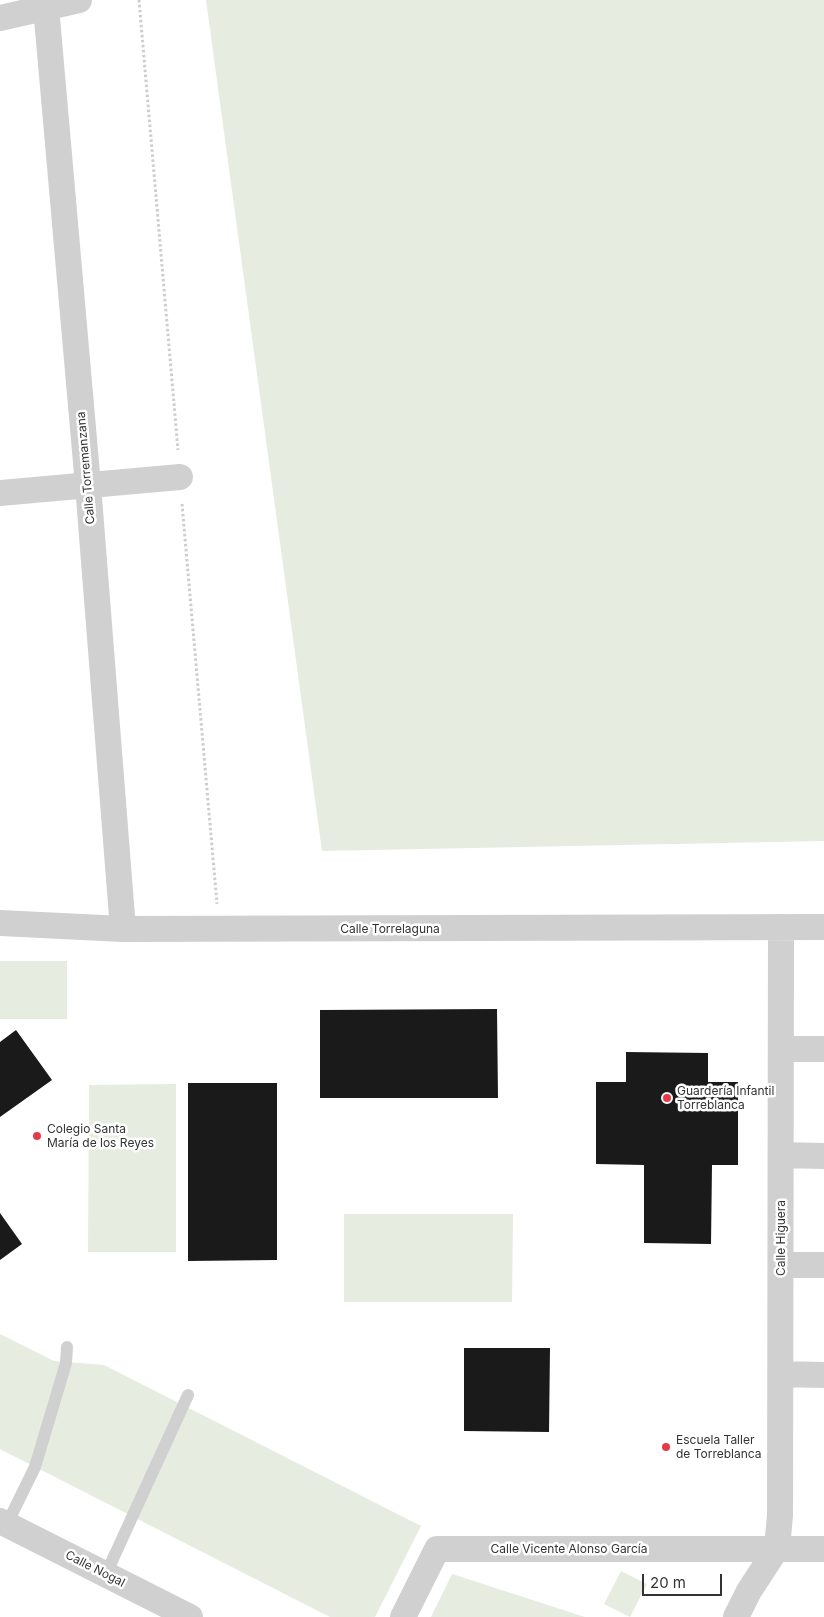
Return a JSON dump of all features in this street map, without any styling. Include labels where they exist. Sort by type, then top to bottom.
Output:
[{"type":"street","points":[[0,18],[79,0]]},
{"type":"street","name":"Calle Torremanzana","points":[[46,7],[88,484],[123,930]]},
{"type":"street","points":[[0,493],[180,476]]},
{"type":"street","name":"Calle Torrelaguna","points":[[0,923],[123,930],[824,928]]},
{"type":"street","name":"Calle Higuera","points":[[777,1548],[780,1516],[781,1374],[781,927]]},
{"type":"street","points":[[781,1049],[824,1049]]},
{"type":"street","points":[[781,1156],[824,1156]]},
{"type":"street","points":[[780,1265],[824,1265]]},
{"type":"street","points":[[781,1374],[824,1375]]},
{"type":"street","name":"Calle Nogal","points":[[4,1523],[190,1617]]},
{"type":"street","points":[[736,1617],[749,1591],[777,1548],[824,1549]]},
{"type":"street","name":"Calle Vicente Alonso García","points":[[403,1617],[437,1549],[777,1548]]},
{"type":"lane","points":[[4,1523],[35,1467],[66,1363],[66,1347]]},
{"type":"lane","points":[[106,1574],[188,1395]]},
{"type":"shaded area","points":[[206,0],[824,0],[824,841],[322,851]]},
{"type":"shaded area","points":[[0,961],[67,961],[67,1019],[0,1019]]},
{"type":"shaded area","points":[[176,1084],[176,1252],[88,1252],[89,1085]]},
{"type":"shaded area","points":[[344,1214],[513,1214],[512,1302],[344,1302]]},
{"type":"shaded area","points":[[0,1334],[54,1361],[104,1365],[421,1526],[375,1617],[330,1617],[0,1449]]},
{"type":"shaded area","points":[[621,1571],[647,1584],[630,1617],[604,1604]]},
{"type":"shaded area","points":[[452,1574],[585,1617],[431,1617]]},
{"type":"building","points":[[497,1009],[498,1098],[320,1098],[320,1010]]},
{"type":"building","points":[[16,1030],[52,1080],[0,1117],[0,1042]]},
{"type":"building","points":[[626,1052],[708,1053],[708,1082],[738,1082],[738,1165],[712,1165],[711,1244],[644,1243],[644,1165],[596,1164],[596,1082],[626,1082]]},
{"type":"building","points":[[188,1083],[277,1083],[277,1260],[188,1261]]},
{"type":"building","points":[[0,1213],[22,1244],[0,1260]]},
{"type":"building","points":[[464,1348],[550,1348],[549,1432],[464,1431]]},
{"type":"place","name":"Guardería Infantil Torreblanca","points":[[667,1098]]},
{"type":"place","name":"Colegio Santa María de los Reyes","points":[[37,1136]]},
{"type":"place","name":"Escuela Taller de Torreblanca","points":[[666,1447]]}]
